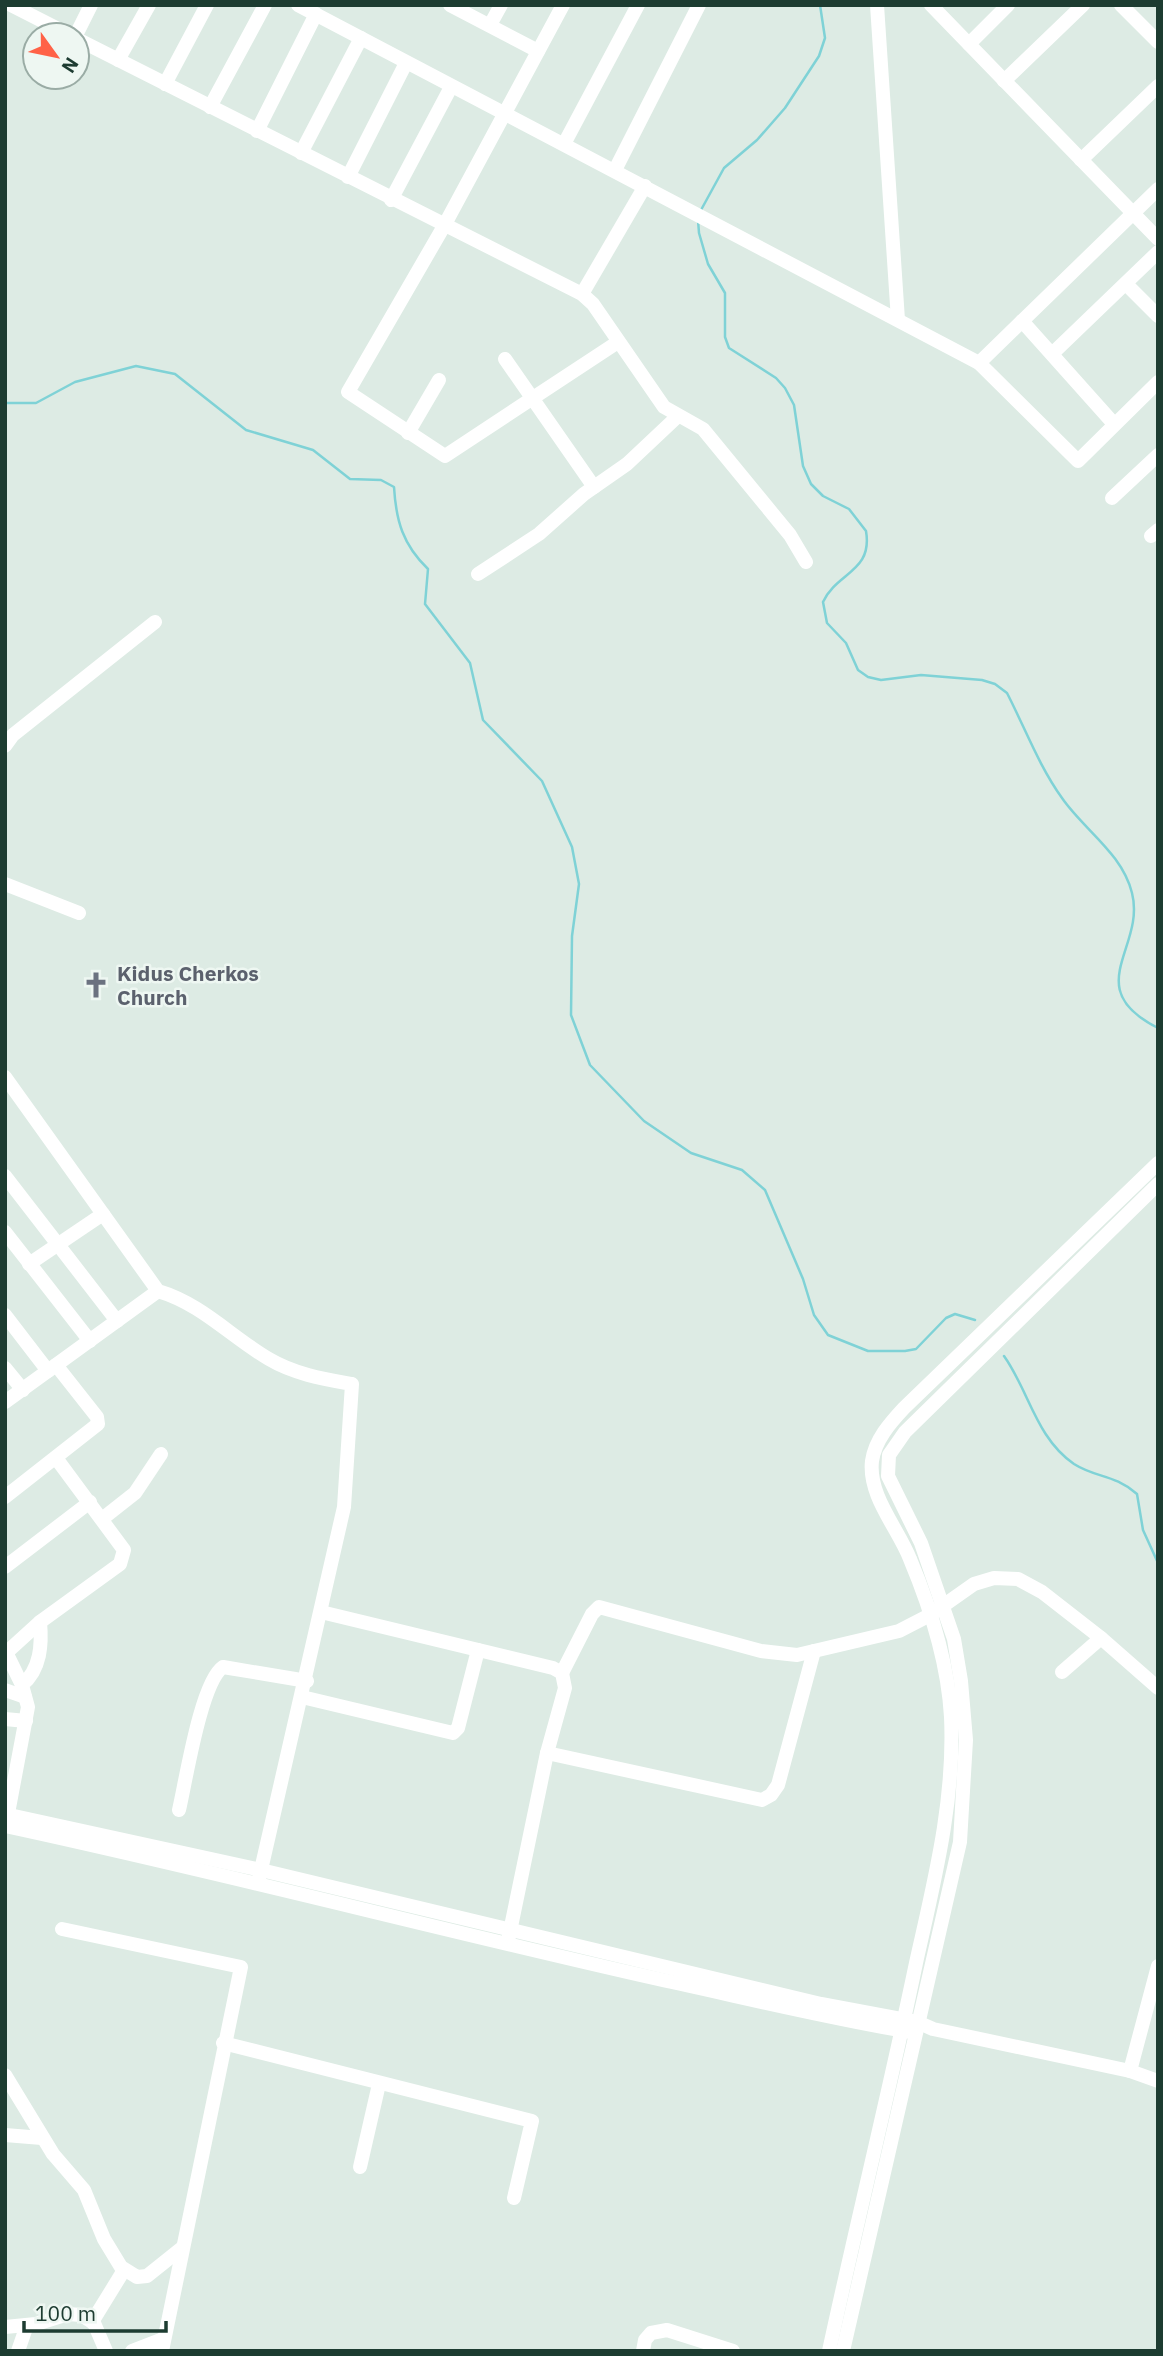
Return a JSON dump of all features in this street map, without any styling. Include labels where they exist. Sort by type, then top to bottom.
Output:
[{"type":"street","points":[[84,21],[91,5]]},
{"type":"street","points":[[118,60],[149,5]]},
{"type":"street","points":[[164,84],[207,5]]},
{"type":"street","points":[[211,107],[265,5]]},
{"type":"street","points":[[298,5],[321,12],[406,63],[615,170],[979,363],[1078,461],[1114,424],[1155,389]]},
{"type":"street","points":[[450,5],[538,51]]},
{"type":"street","points":[[490,25],[500,5]]},
{"type":"street","points":[[562,5],[444,226],[348,392],[444,456],[618,342]]},
{"type":"street","points":[[564,144],[638,5]]},
{"type":"street","points":[[615,170],[699,5]]},
{"type":"street","points":[[877,5],[898,320]]},
{"type":"street","points":[[932,5],[1158,239]]},
{"type":"street","points":[[969,44],[1008,5]]},
{"type":"street","points":[[1004,80],[1083,5]]},
{"type":"street","points":[[1121,5],[1158,42]]},
{"type":"street","points":[[16,6],[44,21]]},
{"type":"street","points":[[257,131],[321,12]]},
{"type":"street","points":[[301,153],[361,38]]},
{"type":"street","points":[[91,45],[391,200],[582,294],[593,304],[664,407],[703,429],[790,535],[806,562]]},
{"type":"street","points":[[348,177],[406,63]]},
{"type":"street","points":[[1081,160],[1158,86]]},
{"type":"street","points":[[391,200],[451,87]]},
{"type":"street","points":[[582,294],[645,186]]},
{"type":"street","points":[[979,363],[1158,189]]},
{"type":"street","points":[[1052,354],[1158,252]]},
{"type":"street","points":[[1126,284],[1158,316]]},
{"type":"street","points":[[1021,321],[1114,424]]},
{"type":"street","points":[[505,359],[594,487]]},
{"type":"street","points":[[408,433],[439,380]]},
{"type":"street","points":[[478,574],[539,534],[594,487],[627,464],[678,416]]},
{"type":"street","points":[[1112,498],[1158,456]]},
{"type":"street","points":[[5,746],[13,735],[155,622]]},
{"type":"street","points":[[5,884],[79,913]]},
{"type":"street","points":[[6,1079],[158,1291],[173,1296],[216,1320],[269,1359],[318,1379],[352,1384],[344,1507],[307,1681],[260,1877]]},
{"type":"street","points":[[844,2351],[910,2026],[946,1825],[950,1788],[951,1717],[946,1674],[910,1557],[877,1494],[872,1470],[875,1447],[904,1408],[1158,1163]]},
{"type":"street","points":[[5,1176],[117,1321]]},
{"type":"street","points":[[829,2351],[910,2026],[960,1842],[964,1800],[966,1740],[954,1639],[921,1543],[891,1486],[888,1455],[905,1432],[1158,1184]]},
{"type":"street","points":[[29,1264],[103,1214]]},
{"type":"street","points":[[5,1232],[90,1341]]},
{"type":"street","points":[[5,1402],[158,1291]]},
{"type":"street","points":[[5,1315],[97,1417],[98,1424],[5,1497]]},
{"type":"street","points":[[5,1368],[23,1390]]},
{"type":"street","points":[[102,1519],[135,1493],[160,1454]]},
{"type":"street","points":[[56,1458],[124,1550],[123,1561],[40,1622],[6,1651],[24,1691],[26,1721],[6,1821],[260,1877],[419,1917],[819,2010],[933,2029],[1130,2071],[1158,2081]]},
{"type":"street","points":[[5,1567],[90,1502]]},
{"type":"street","points":[[509,1938],[547,1753],[565,1688],[562,1673],[592,1614],[605,1607],[761,1651],[797,1655],[827,1646],[873,1640],[900,1631],[930,1615],[974,1584],[994,1578],[1018,1579],[1042,1592],[1101,1638],[1158,1688]]},
{"type":"street","points":[[321,1612],[553,1668],[562,1673]]},
{"type":"street","points":[[24,1691],[39,1654],[40,1622]]},
{"type":"street","points":[[1062,1672],[1101,1638]]},
{"type":"street","points":[[302,1697],[453,1733],[458,1728],[478,1650]]},
{"type":"street","points":[[547,1753],[762,1800],[771,1796],[778,1785],[814,1651]]},
{"type":"street","points":[[179,1810],[205,1699],[217,1671],[223,1667],[307,1681]]},
{"type":"street","points":[[5,1690],[24,1691]]},
{"type":"street","points":[[5,1719],[26,1721]]},
{"type":"street","points":[[62,1929],[241,1967],[162,2345],[132,2351]]},
{"type":"street","points":[[1130,2071],[1158,1966]]},
{"type":"street","points":[[223,2043],[532,2121],[513,2198]]},
{"type":"street","points":[[5,2075],[42,2138],[84,2190],[104,2239],[124,2270],[137,2277],[147,2276],[182,2248]]},
{"type":"street","points":[[360,2167],[379,2084]]},
{"type":"street","points":[[5,2135],[42,2138]]},
{"type":"street","points":[[92,2322],[124,2270]]},
{"type":"street","points":[[5,2327],[27,2325],[68,2314],[81,2315],[92,2322],[106,2351]]},
{"type":"street","points":[[18,2351],[27,2325]]},
{"type":"street","points":[[643,2351],[651,2333],[667,2330],[733,2351]]},
{"type":"waterway","points":[[701,210],[724,168],[757,140],[785,108],[819,56],[825,38],[820,5]]},
{"type":"waterway","points":[[698,220],[708,264],[725,293],[725,337],[729,348],[776,378],[785,388],[794,405],[803,466],[811,484],[823,496],[849,509],[866,531],[867,545],[859,564],[829,592],[823,602],[827,623],[846,643],[858,670],[868,677],[881,680],[921,675],[982,680],[995,684],[1007,693],[1054,786],[1071,810],[1111,854],[1127,879],[1134,913],[1119,982],[1123,998],[1135,1013],[1158,1028]]},
{"type":"waterway","points":[[5,403],[36,403],[75,382],[136,366],[175,374],[246,430],[313,450],[350,479],[381,480],[394,487],[402,532],[412,551],[428,569],[425,604],[470,663],[483,720],[542,781],[572,847],[579,884],[572,936],[571,1015],[590,1065],[644,1121],[691,1153],[742,1170],[765,1190],[803,1279],[814,1315],[828,1335],[868,1351],[905,1351],[916,1349],[946,1318],[955,1314],[975,1320]]},
{"type":"waterway","points":[[1004,1356],[1042,1428],[1061,1453],[1074,1464],[1121,1483],[1137,1494],[1143,1530],[1158,1563]]},
{"type":"place","name":"Kidus Cherkos Church","points":[[96,985]]}]
